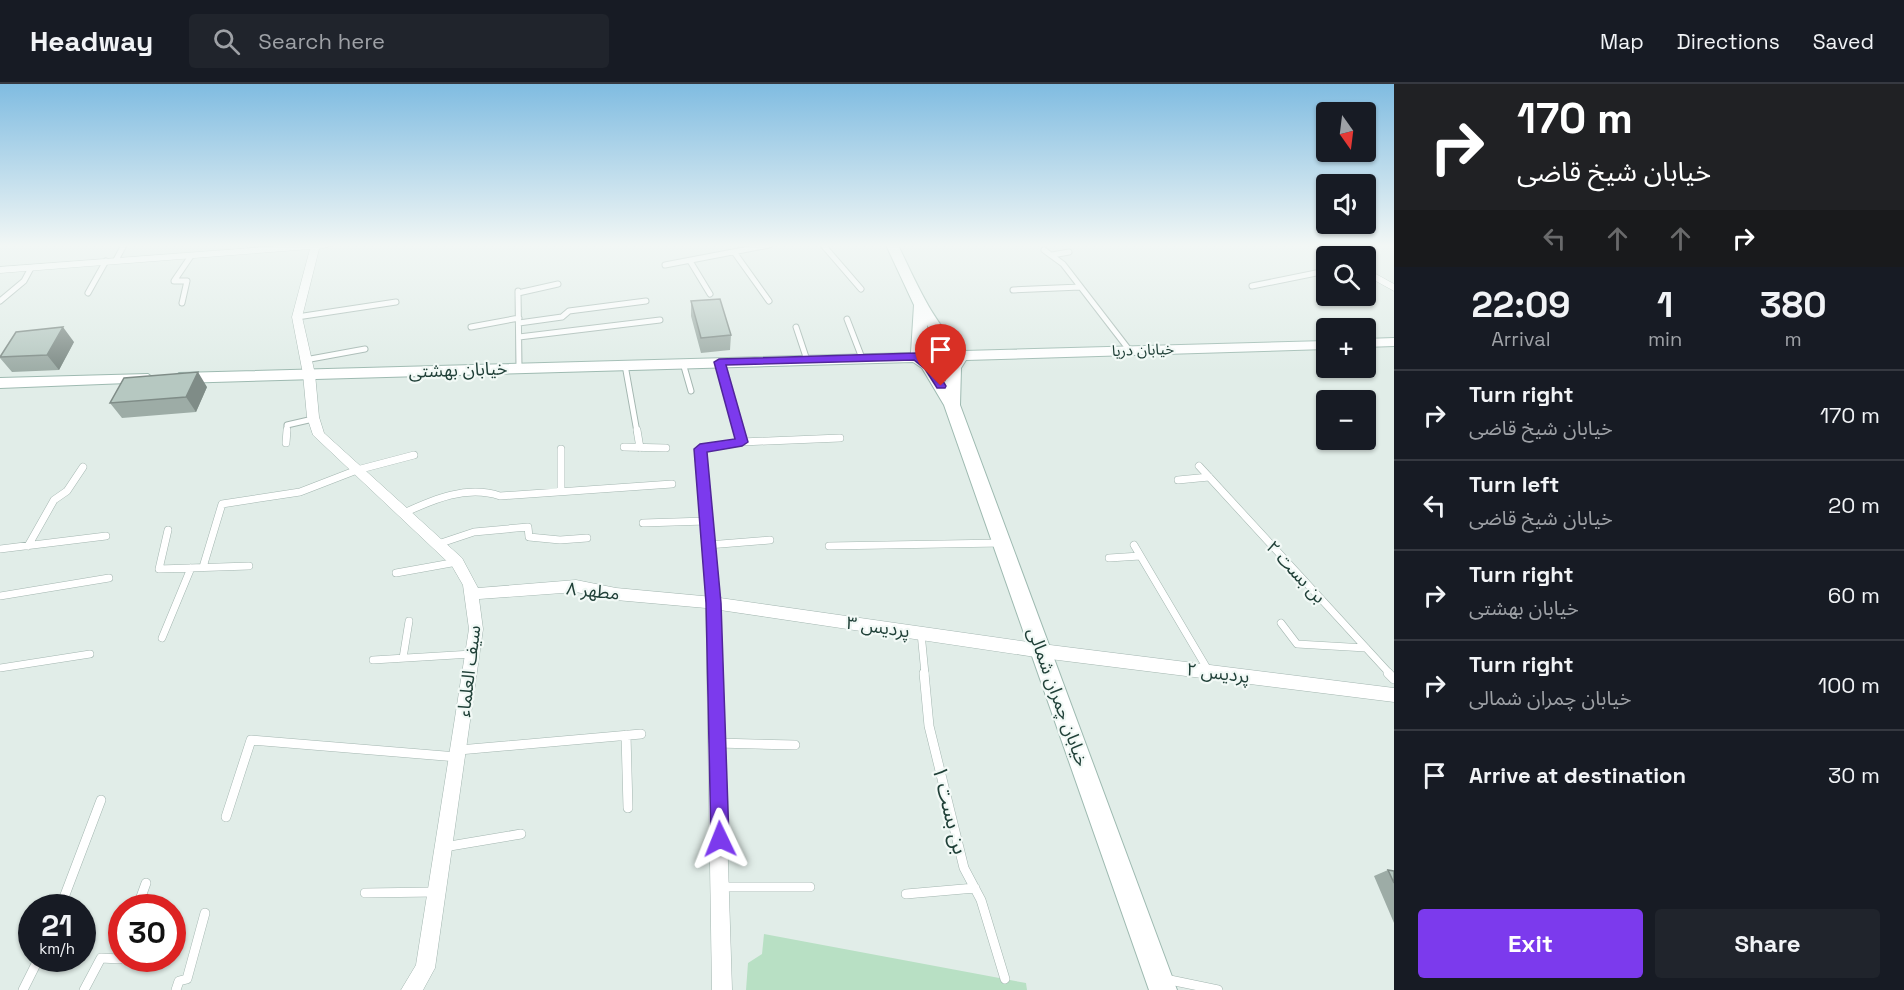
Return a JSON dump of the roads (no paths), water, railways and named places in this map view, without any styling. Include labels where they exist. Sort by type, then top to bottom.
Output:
[{"type":"main road","points":[[912,287],[957,362]]},
{"type":"main road","points":[[918,352],[921,305]]},
{"type":"main road","name":"خیابان بهشتی","points":[[0,383],[307,367],[519,368],[862,358],[918,352],[935,342],[948,345]]},
{"type":"main road","points":[[1376,343],[1394,342]]},
{"type":"main road","name":"خیابان دریا","points":[[929,367],[942,369],[957,362],[1130,351],[1316,345]]},
{"type":"main road","name":"خیابان چمران شمالی","points":[[918,352],[952,405],[1161,984]]},
{"type":"main road","name":"خیابان چمران شمالی","points":[[952,405],[957,362]]},
{"type":"street","points":[[297,317],[305,287]]},
{"type":"street","name":"سیف العلماء","points":[[297,317],[307,367],[313,419],[319,435],[457,562],[466,576],[472,594],[476,630],[444,847],[425,968],[411,990]]},
{"type":"street","name":"مطهر ۸","points":[[472,594],[576,586],[616,594],[713,603]]},
{"type":"street","points":[[713,603],[722,990]]},
{"type":"street","name":"پردیس ۳","points":[[713,603],[1042,651]]},
{"type":"street","name":"پردیس ۲","points":[[1042,651],[1394,695]]},
{"type":"lane","points":[[0,301],[16,287]]},
{"type":"lane","points":[[88,292],[92,287]]},
{"type":"lane","points":[[182,303],[186,287]]},
{"type":"lane","points":[[519,368],[518,292],[542,287]]},
{"type":"lane","points":[[706,287],[710,294]]},
{"type":"lane","points":[[759,287],[769,301]]},
{"type":"lane","points":[[1014,290],[1074,287]]},
{"type":"lane","points":[[1080,287],[1130,351]]},
{"type":"lane","points":[[471,327],[562,316],[568,311],[646,301]]},
{"type":"lane","points":[[297,317],[396,303]]},
{"type":"lane","points":[[847,319],[862,358]]},
{"type":"lane","points":[[519,337],[660,320]]},
{"type":"lane","points":[[796,327],[807,360]]},
{"type":"lane","points":[[307,367],[365,349]]},
{"type":"lane","points":[[719,362],[742,442]]},
{"type":"lane","points":[[683,363],[691,391]]},
{"type":"lane","points":[[625,365],[640,448]]},
{"type":"lane","points":[[286,443],[287,425],[313,419]]},
{"type":"lane","points":[[713,603],[700,449],[742,442],[840,438]]},
{"type":"lane","points":[[624,447],[666,448]]},
{"type":"lane","points":[[561,449],[561,490]]},
{"type":"lane","points":[[203,567],[222,504],[300,492],[357,470],[414,455]]},
{"type":"lane","points":[[28,546],[54,500],[67,491],[83,466]]},
{"type":"lane","name":"بن بست ۲","points":[[1199,466],[1394,679]]},
{"type":"lane","points":[[1178,480],[1209,477]]},
{"type":"lane","points":[[405,513],[436,498],[490,491],[500,496],[672,483]]},
{"type":"lane","points":[[643,523],[706,521]]},
{"type":"lane","points":[[438,544],[474,532],[528,526],[529,537],[560,540],[587,538]]},
{"type":"lane","points":[[168,530],[159,569],[249,566]]},
{"type":"lane","points":[[0,549],[106,536]]},
{"type":"lane","points":[[708,545],[770,540]]},
{"type":"lane","points":[[829,546],[1002,542]]},
{"type":"lane","points":[[1134,545],[1209,672]]},
{"type":"lane","points":[[1109,558],[1140,556]]},
{"type":"lane","points":[[396,573],[457,562]]},
{"type":"lane","points":[[162,638],[191,568]]},
{"type":"lane","points":[[0,596],[109,578]]},
{"type":"lane","points":[[403,658],[409,621]]},
{"type":"lane","points":[[1281,623],[1297,644],[1366,648]]},
{"type":"lane","name":"بن بست ۱","points":[[921,633],[929,726],[964,868],[981,900],[1005,979]]},
{"type":"lane","points":[[0,668],[90,654]]},
{"type":"lane","points":[[373,660],[473,654]]},
{"type":"lane","points":[[226,817],[251,740],[458,754],[641,734]]},
{"type":"lane","points":[[626,735],[628,808]]},
{"type":"lane","points":[[717,743],[795,745]]},
{"type":"lane","points":[[65,894],[101,800]]},
{"type":"lane","points":[[444,847],[520,834]]},
{"type":"lane","points":[[142,894],[146,883]]},
{"type":"lane","points":[[721,887],[810,887]]},
{"type":"lane","points":[[906,894],[975,888]]},
{"type":"lane","points":[[365,893],[437,892]]},
{"type":"lane","points":[[176,990],[178,981],[187,979],[205,913]]},
{"type":"lane","points":[[84,990],[100,958],[108,958]]},
{"type":"lane","points":[[23,990],[32,972]]},
{"type":"lane","points":[[1161,984],[1218,990]]}]
